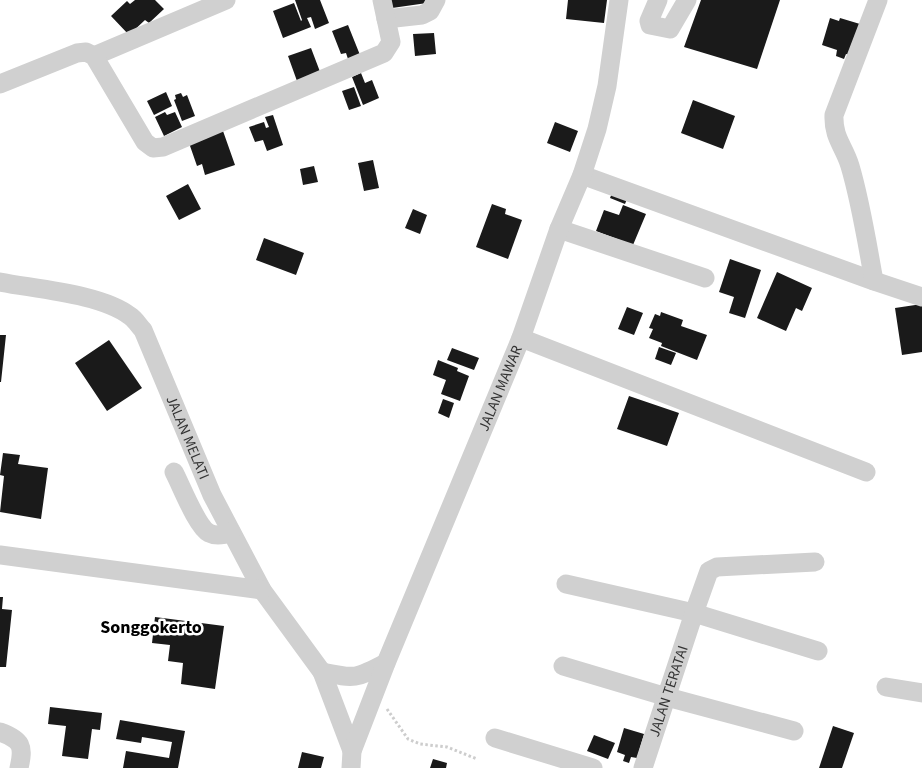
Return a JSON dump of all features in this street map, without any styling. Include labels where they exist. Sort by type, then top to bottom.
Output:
[{"type":"street","points":[[94,56],[226,0]]},
{"type":"street","points":[[0,84],[77,53],[86,52],[94,56],[145,142],[153,148],[163,147],[384,53],[391,42],[382,0]]},
{"type":"street","points":[[386,19],[422,16],[430,11],[436,0]]},
{"type":"street","name":"JALAN MAWAR","points":[[352,760],[386,662],[521,338],[559,229],[582,175],[597,130],[607,86],[619,0]]},
{"type":"street","points":[[658,0],[648,21],[650,25],[670,29],[687,0]]},
{"type":"street","points":[[874,281],[859,202],[849,164],[833,127],[834,114],[878,0]]},
{"type":"street","points":[[582,175],[922,297]]},
{"type":"street","points":[[559,229],[705,278]]},
{"type":"street","name":"JALAN MELATI","points":[[0,282],[86,298],[112,305],[132,316],[143,330],[212,495],[231,532],[262,590],[322,672],[352,760]]},
{"type":"street","points":[[521,338],[866,472]]},
{"type":"street","points":[[174,472],[203,529],[218,536],[231,532]]},
{"type":"street","points":[[0,555],[262,590]]},
{"type":"street","name":"JALAN TERATAI","points":[[643,768],[709,572],[713,568],[815,562]]},
{"type":"street","points":[[566,584],[694,613],[818,651]]},
{"type":"street","points":[[322,672],[344,677],[357,676],[386,662]]},
{"type":"street","points":[[563,666],[667,697],[794,731]]},
{"type":"street","points":[[886,687],[922,694]]},
{"type":"street","points":[[0,732],[15,738],[21,745],[23,753],[19,768]]},
{"type":"street","points":[[495,738],[593,768]]},
{"type":"path","points":[[373,697],[385,706],[408,739],[420,744],[447,747],[477,759]]},
{"type":"building","points":[[135,0],[155,0],[164,9],[149,23],[145,20],[129,35],[111,16],[127,1],[130,4]]},
{"type":"building","points":[[295,0],[320,0],[329,23],[315,29],[311,17],[307,18],[311,27],[283,38],[273,11],[294,3],[301,21]]},
{"type":"building","points":[[391,0],[427,0],[427,3],[392,8]]},
{"type":"building","points":[[568,0],[607,0],[604,23],[566,19]]},
{"type":"building","points":[[701,0],[780,0],[757,69],[684,47]]},
{"type":"building","points":[[830,18],[839,21],[840,18],[860,24],[850,55],[846,54],[844,59],[836,56],[837,50],[822,45]]},
{"type":"building","points":[[348,25],[360,55],[348,59],[346,53],[341,54],[332,31]]},
{"type":"building","points":[[434,33],[436,54],[415,56],[413,34]]},
{"type":"building","points":[[311,48],[322,77],[297,81],[288,56]]},
{"type":"building","points":[[361,73],[365,83],[372,80],[379,98],[363,105],[352,77]]},
{"type":"building","points":[[354,87],[361,106],[349,110],[342,91]]},
{"type":"building","points":[[166,92],[172,106],[154,115],[147,101]]},
{"type":"building","points":[[181,93],[183,97],[187,95],[195,116],[182,121],[174,100],[176,99],[175,95]]},
{"type":"building","points":[[693,100],[735,116],[723,149],[681,133]]},
{"type":"building","points":[[165,112],[167,115],[175,112],[182,127],[164,136],[155,117]]},
{"type":"building","points":[[273,115],[283,145],[267,151],[263,140],[255,142],[249,127],[264,122],[266,128],[269,127],[265,117]]},
{"type":"building","points":[[555,122],[578,131],[570,152],[547,143]]},
{"type":"building","points":[[223,131],[235,165],[205,175],[202,164],[197,166],[189,143]]},
{"type":"building","points":[[373,160],[379,188],[364,191],[358,163]]},
{"type":"building","points":[[314,166],[318,182],[303,185],[300,169]]},
{"type":"building","points":[[188,184],[201,209],[179,220],[166,196]]},
{"type":"building","points":[[614,188],[629,194],[625,204],[610,198]]},
{"type":"building","points":[[492,204],[506,209],[505,214],[522,220],[508,259],[476,247]]},
{"type":"building","points":[[623,205],[646,214],[633,245],[596,231],[604,210],[619,215]]},
{"type":"building","points":[[413,209],[427,215],[420,234],[405,228]]},
{"type":"building","points":[[264,238],[304,253],[296,275],[256,260]]},
{"type":"building","points":[[730,259],[761,270],[745,318],[729,313],[734,297],[719,292]]},
{"type":"building","points":[[777,272],[812,288],[802,311],[796,308],[786,331],[757,318]]},
{"type":"building","points":[[922,304],[922,352],[902,355],[895,308]]},
{"type":"building","points":[[627,307],[643,313],[634,335],[618,329]]},
{"type":"building","points":[[661,312],[683,320],[681,326],[707,335],[697,360],[661,346],[662,343],[649,338],[653,329],[649,328],[655,314],[660,316]]},
{"type":"building","points":[[0,335],[6,335],[1,382],[0,382]]},
{"type":"building","points":[[109,340],[142,388],[107,411],[75,363]]},
{"type":"building","points":[[659,347],[676,353],[671,365],[655,359]]},
{"type":"building","points":[[452,348],[479,358],[474,370],[447,360]]},
{"type":"building","points":[[438,360],[458,368],[457,371],[469,376],[460,401],[441,394],[446,380],[433,375]]},
{"type":"building","points":[[629,396],[679,413],[667,446],[617,429]]},
{"type":"building","points":[[443,399],[454,403],[449,418],[438,413]]},
{"type":"building","points":[[3,453],[20,455],[18,464],[48,468],[41,519],[0,512],[4,476],[0,475]]},
{"type":"building","points":[[0,597],[3,597],[2,609],[12,610],[6,667],[0,667]]},
{"type":"building","points":[[155,617],[224,626],[215,689],[181,684],[183,663],[168,661],[170,645],[152,643]]},
{"type":"building","points":[[50,707],[102,713],[100,730],[92,729],[88,759],[62,756],[66,726],[48,724]]},
{"type":"building","points":[[120,720],[185,731],[178,768],[123,768],[126,751],[169,758],[172,742],[142,737],[141,743],[116,739]]},
{"type":"building","points":[[833,726],[854,733],[842,768],[819,768]]},
{"type":"building","points":[[624,728],[644,734],[637,758],[631,757],[629,763],[623,761],[625,755],[617,752]]},
{"type":"building","points":[[594,735],[615,743],[608,759],[587,751]]},
{"type":"building","points":[[302,752],[324,757],[321,768],[298,768]]},
{"type":"building","points":[[433,759],[447,763],[446,768],[430,768]]},
{"type":"district","name":"Songgokerto","points":[[151,627]]}]
